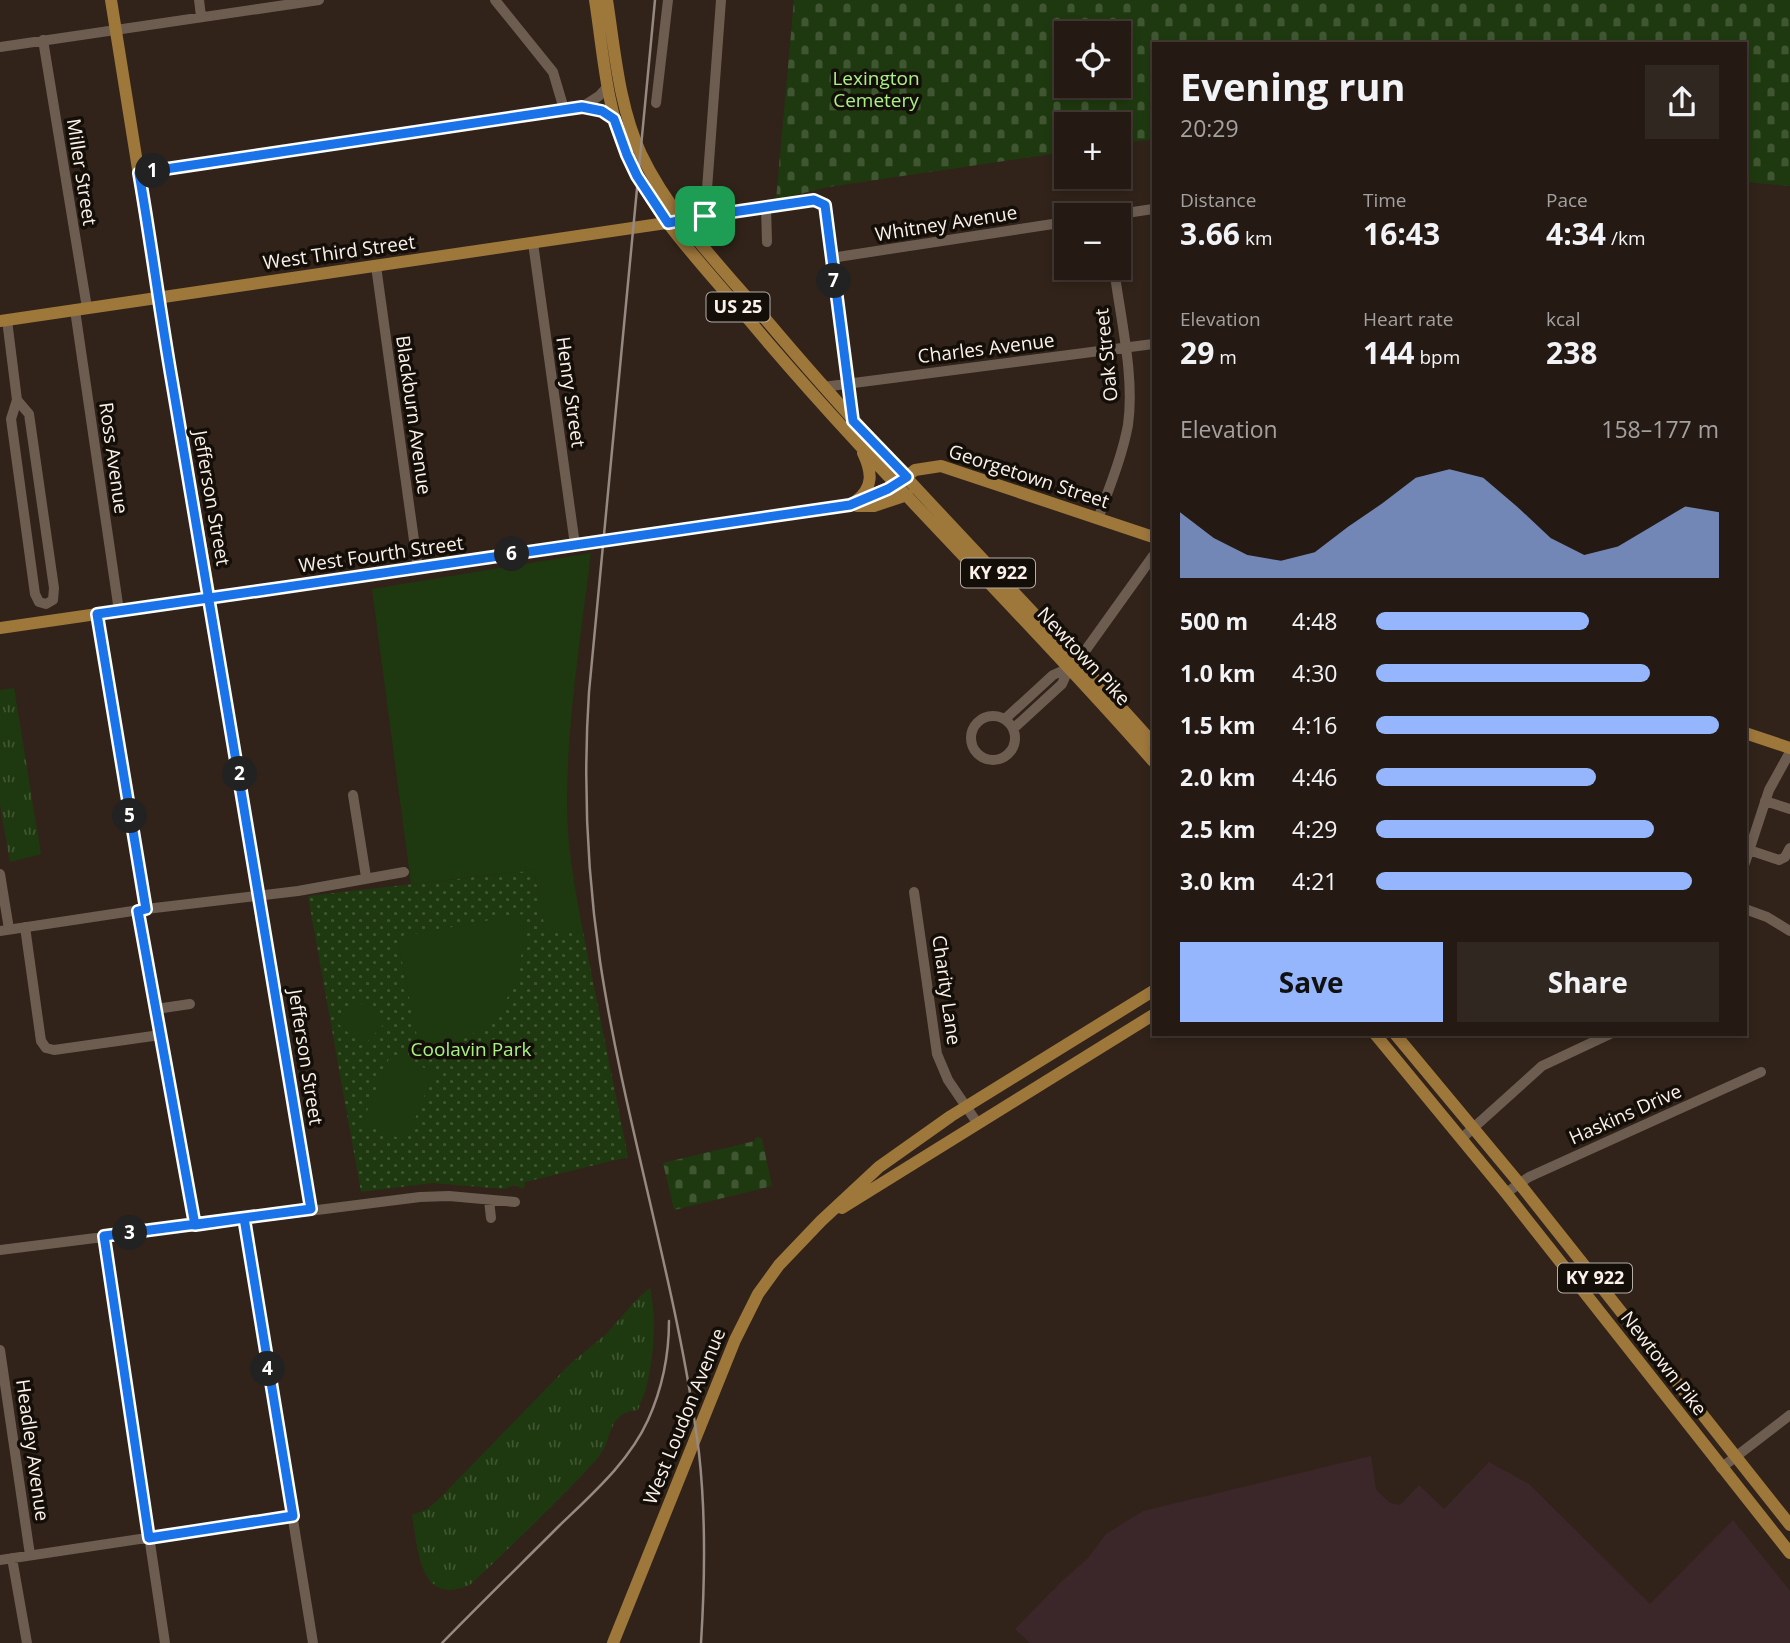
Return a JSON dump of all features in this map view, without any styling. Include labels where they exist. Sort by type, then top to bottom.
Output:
[{"type":"main road","name":"Jefferson Street","points":[[111,0],[210,598]]},
{"type":"main road","name":"Newtown Pike","points":[[595,0],[614,119],[637,176],[668,223],[801,381],[859,444],[902,480],[907,495],[1074,664]]},
{"type":"main road","name":"Newtown Pike","points":[[607,0],[629,124],[649,169],[683,220],[902,480],[1152,748]]},
{"type":"main road","name":"West Third Street","points":[[3,321],[683,220]]},
{"type":"main road","points":[[850,505],[867,489],[871,478],[871,470],[859,444]]},
{"type":"main road","name":"Georgetown Street","points":[[902,480],[915,470],[929,466],[947,467],[1152,537]]},
{"type":"main road","name":"West Fourth Street","points":[[850,505],[902,480]]},
{"type":"main road","name":"West Fourth Street","points":[[0,628],[850,505],[874,506],[907,495]]},
{"type":"main road","points":[[1747,734],[1790,750]]},
{"type":"main road","name":"West Loudon Avenue","points":[[613,1643],[747,1315],[776,1269],[821,1221],[879,1167],[967,1107],[1152,992]]},
{"type":"main road","name":"West Loudon Avenue","points":[[821,1221],[1152,1015]]},
{"type":"main road","name":"Newtown Pike","points":[[1377,1036],[1506,1194],[1790,1553]]},
{"type":"main road","name":"Newtown Pike","points":[[1397,1036],[1474,1127],[1790,1525]]},
{"type":"main road","points":[[1642,1366],[1657,1356]]},
{"type":"main road","points":[[1700,1441],[1714,1430]]},
{"type":"street","points":[[199,0],[201,16]]},
{"type":"street","points":[[0,47],[319,0]]},
{"type":"street","points":[[495,0],[553,72],[564,109]]},
{"type":"street","points":[[656,103],[668,0]]},
{"type":"street","points":[[705,216],[721,0]]},
{"type":"street","name":"Miller Street","points":[[43,40],[77,253],[81,309]]},
{"type":"street","points":[[582,107],[599,96],[608,86]]},
{"type":"street","points":[[139,173],[564,109],[582,107],[602,111],[614,119]]},
{"type":"street","points":[[683,220],[814,200],[825,205],[853,421]]},
{"type":"street","points":[[766,207],[767,242]]},
{"type":"street","points":[[1131,212],[1152,209]]},
{"type":"street","name":"Whitney Avenue","points":[[831,258],[1054,224]]},
{"type":"street","name":"Henry Street","points":[[533,243],[575,545]]},
{"type":"street","name":"Blackburn Avenue","points":[[376,266],[418,569]]},
{"type":"street","name":"Oak Street","points":[[1098,519],[1125,440],[1128,423],[1130,394],[1116,280]]},
{"type":"street","name":"Ross Avenue","points":[[81,309],[119,611]]},
{"type":"street","points":[[3,321],[17,400],[11,419],[37,599],[38,602],[46,604],[52,600],[55,593],[29,414],[17,400]]},
{"type":"street","name":"Charles Avenue","points":[[823,387],[1152,344]]},
{"type":"street","points":[[20,480],[38,477]]},
{"type":"street","points":[[27,530],[45,527]]},
{"type":"street","points":[[1014,728],[1062,684],[1152,557]]},
{"type":"street","name":"Jefferson Street","points":[[210,598],[311,1209]]},
{"type":"street","points":[[97,614],[160,1035],[195,1225]]},
{"type":"street","points":[[1005,719],[1053,675],[1074,664]]},
{"type":"street","points":[[988,716],[1005,719],[1014,728],[1015,742],[1008,754],[1002,758],[986,759],[974,750],[971,735],[978,721],[988,716]]},
{"type":"street","points":[[1747,856],[1765,801],[1790,750]]},
{"type":"street","points":[[354,795],[366,877]]},
{"type":"street","points":[[1765,801],[1790,809]]},
{"type":"street","points":[[1749,850],[1779,860],[1786,857],[1790,848]]},
{"type":"street","points":[[0,874],[5,930],[261,896],[404,872]]},
{"type":"street","name":"Charity Lane","points":[[914,892],[937,1054],[948,1080],[978,1124]]},
{"type":"street","points":[[1747,910],[1790,930]]},
{"type":"street","points":[[25,927],[43,1045],[54,1050],[160,1035]]},
{"type":"street","points":[[156,1009],[190,1004]]},
{"type":"street","points":[[1461,1139],[1542,1066],[1606,1036]]},
{"type":"street","name":"Haskins Drive","points":[[1506,1194],[1519,1183],[1761,1072]]},
{"type":"street","points":[[0,1250],[420,1196],[515,1202]]},
{"type":"street","points":[[489,1200],[491,1218]]},
{"type":"street","points":[[244,1218],[313,1643]]},
{"type":"street","points":[[104,1236],[164,1643]]},
{"type":"street","name":"Headley Avenue","points":[[0,1350],[30,1555]]},
{"type":"street","points":[[1721,1468],[1790,1415]]},
{"type":"street","points":[[0,1560],[293,1516]]},
{"type":"street","points":[[12,1558],[27,1643]]},
{"type":"shaded area","points":[[1371,1456],[1376,1490],[1390,1503],[1400,1505],[1419,1485],[1444,1509],[1489,1462],[1529,1484],[1650,1604],[1733,1520],[1790,1591],[1790,1643],[1030,1643],[1015,1629],[1088,1558],[1106,1534],[1143,1511]]},
{"type":"green space","name":"Lexington Cemetery","points":[[794,0],[1790,0],[1790,186],[1747,182],[1747,42],[1152,42],[1152,139],[1131,142],[1131,112],[1054,112],[1054,154],[828,187],[776,200]]},
{"type":"green space","points":[[591,553],[575,678],[567,804],[574,884],[583,932],[546,933],[534,870],[411,884],[372,589]]},
{"type":"green space","points":[[14,688],[41,854],[10,862],[0,805],[0,690]]},
{"type":"green space","name":"Coolavin Park","points":[[534,870],[546,932],[583,932],[628,1157],[525,1182],[524,1189],[514,1185],[505,1189],[433,1183],[361,1192],[308,896]]},
{"type":"green space","points":[[524,914],[519,966],[512,988],[502,1006],[470,1036],[421,1056],[397,937]]},
{"type":"green space","points":[[355,998],[384,1024],[363,1046],[335,1021]]},
{"type":"green space","points":[[391,1054],[434,1072],[406,1141],[362,1123]]},
{"type":"green space","points":[[755,1138],[762,1139],[772,1186],[674,1210],[663,1163],[755,1141]]},
{"type":"green space","points":[[650,1288],[654,1326],[653,1351],[646,1389],[638,1410],[628,1412],[615,1421],[597,1459],[471,1584],[454,1590],[441,1588],[431,1582],[420,1558],[412,1515],[427,1509],[439,1499],[569,1365],[606,1334]]},
{"type":"railway","points":[[655,0],[589,692],[586,793],[589,861],[600,961],[623,1084],[678,1329],[699,1453],[704,1548],[701,1643]]},
{"type":"railway","points":[[442,1643],[597,1489],[631,1450],[648,1420],[661,1384],[668,1346],[669,1321]]},
{"type":"route","points":[[705,216],[668,223],[637,176],[614,119],[602,111],[582,107],[139,173],[172,382],[210,598],[223,681],[261,896],[311,1209],[244,1218],[104,1236],[149,1538],[293,1516],[244,1218],[195,1225],[138,911],[146,909],[97,614],[210,598],[418,569],[478,559],[709,527],[850,505],[870,498],[907,477],[853,421],[825,205],[814,200],[705,216]]}]
